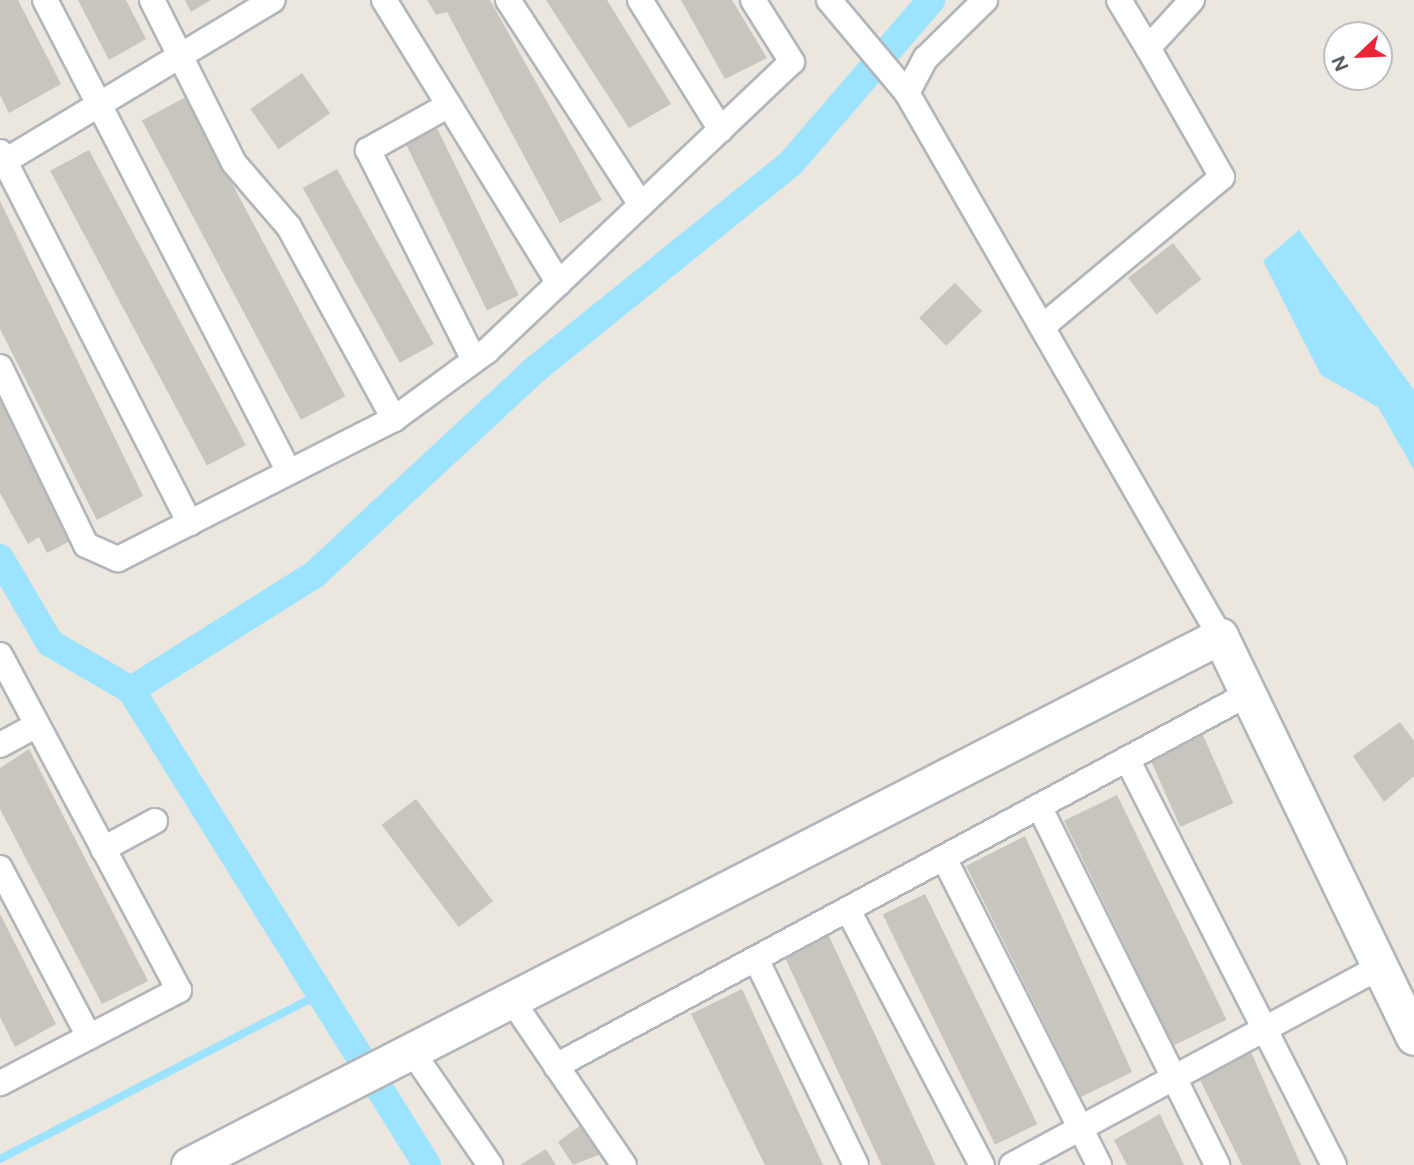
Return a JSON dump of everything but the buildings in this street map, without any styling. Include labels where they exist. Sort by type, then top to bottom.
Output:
[{"type":"street","points":[[45,0],[289,472]]},
{"type":"street","points":[[152,0],[234,163],[289,227],[394,419]]},
{"type":"street","points":[[384,0],[559,283]]},
{"type":"street","points":[[508,0],[641,205]]},
{"type":"street","points":[[640,0],[721,130]]},
{"type":"street","points":[[0,367],[86,545],[118,559],[394,419],[474,360],[792,62],[753,0]]},
{"type":"street","points":[[829,0],[851,31],[907,93],[1220,636],[1380,967],[1410,1017]]},
{"type":"street","points":[[907,93],[926,58],[985,0]]},
{"type":"street","points":[[1042,327],[1222,177],[1119,0]]},
{"type":"street","points":[[1147,48],[1192,0]]},
{"type":"street","points":[[190,523],[2,159],[180,56],[268,1]]},
{"type":"street","points":[[449,105],[368,150],[474,360]]},
{"type":"street","points":[[189,1165],[1220,636]]},
{"type":"street","points":[[0,655],[179,990],[0,1083]]},
{"type":"street","points":[[556,1066],[1248,694]]},
{"type":"street","points":[[0,745],[37,725]]},
{"type":"street","points":[[1127,759],[1334,1165]]},
{"type":"street","points":[[1039,806],[1217,1165]]},
{"type":"street","points":[[103,849],[155,821]]},
{"type":"street","points":[[944,858],[1099,1165]]},
{"type":"street","points":[[0,868],[89,1037]]},
{"type":"street","points":[[848,910],[982,1165]]},
{"type":"street","points":[[756,959],[856,1165]]},
{"type":"street","points":[[1012,1165],[1380,967]]},
{"type":"street","points":[[511,999],[624,1165]]},
{"type":"street","points":[[407,1052],[490,1165]]},
{"type":"water","points":[[1299,230],[1414,390],[1414,470],[1378,407],[1321,375],[1263,261]]},
{"type":"waterway","points":[[427,1165],[131,690],[315,574],[532,372],[791,163],[931,0]]},
{"type":"waterway","points":[[0,558],[50,643],[131,690]]},
{"type":"waterway","points":[[0,1159],[320,994]]}]
